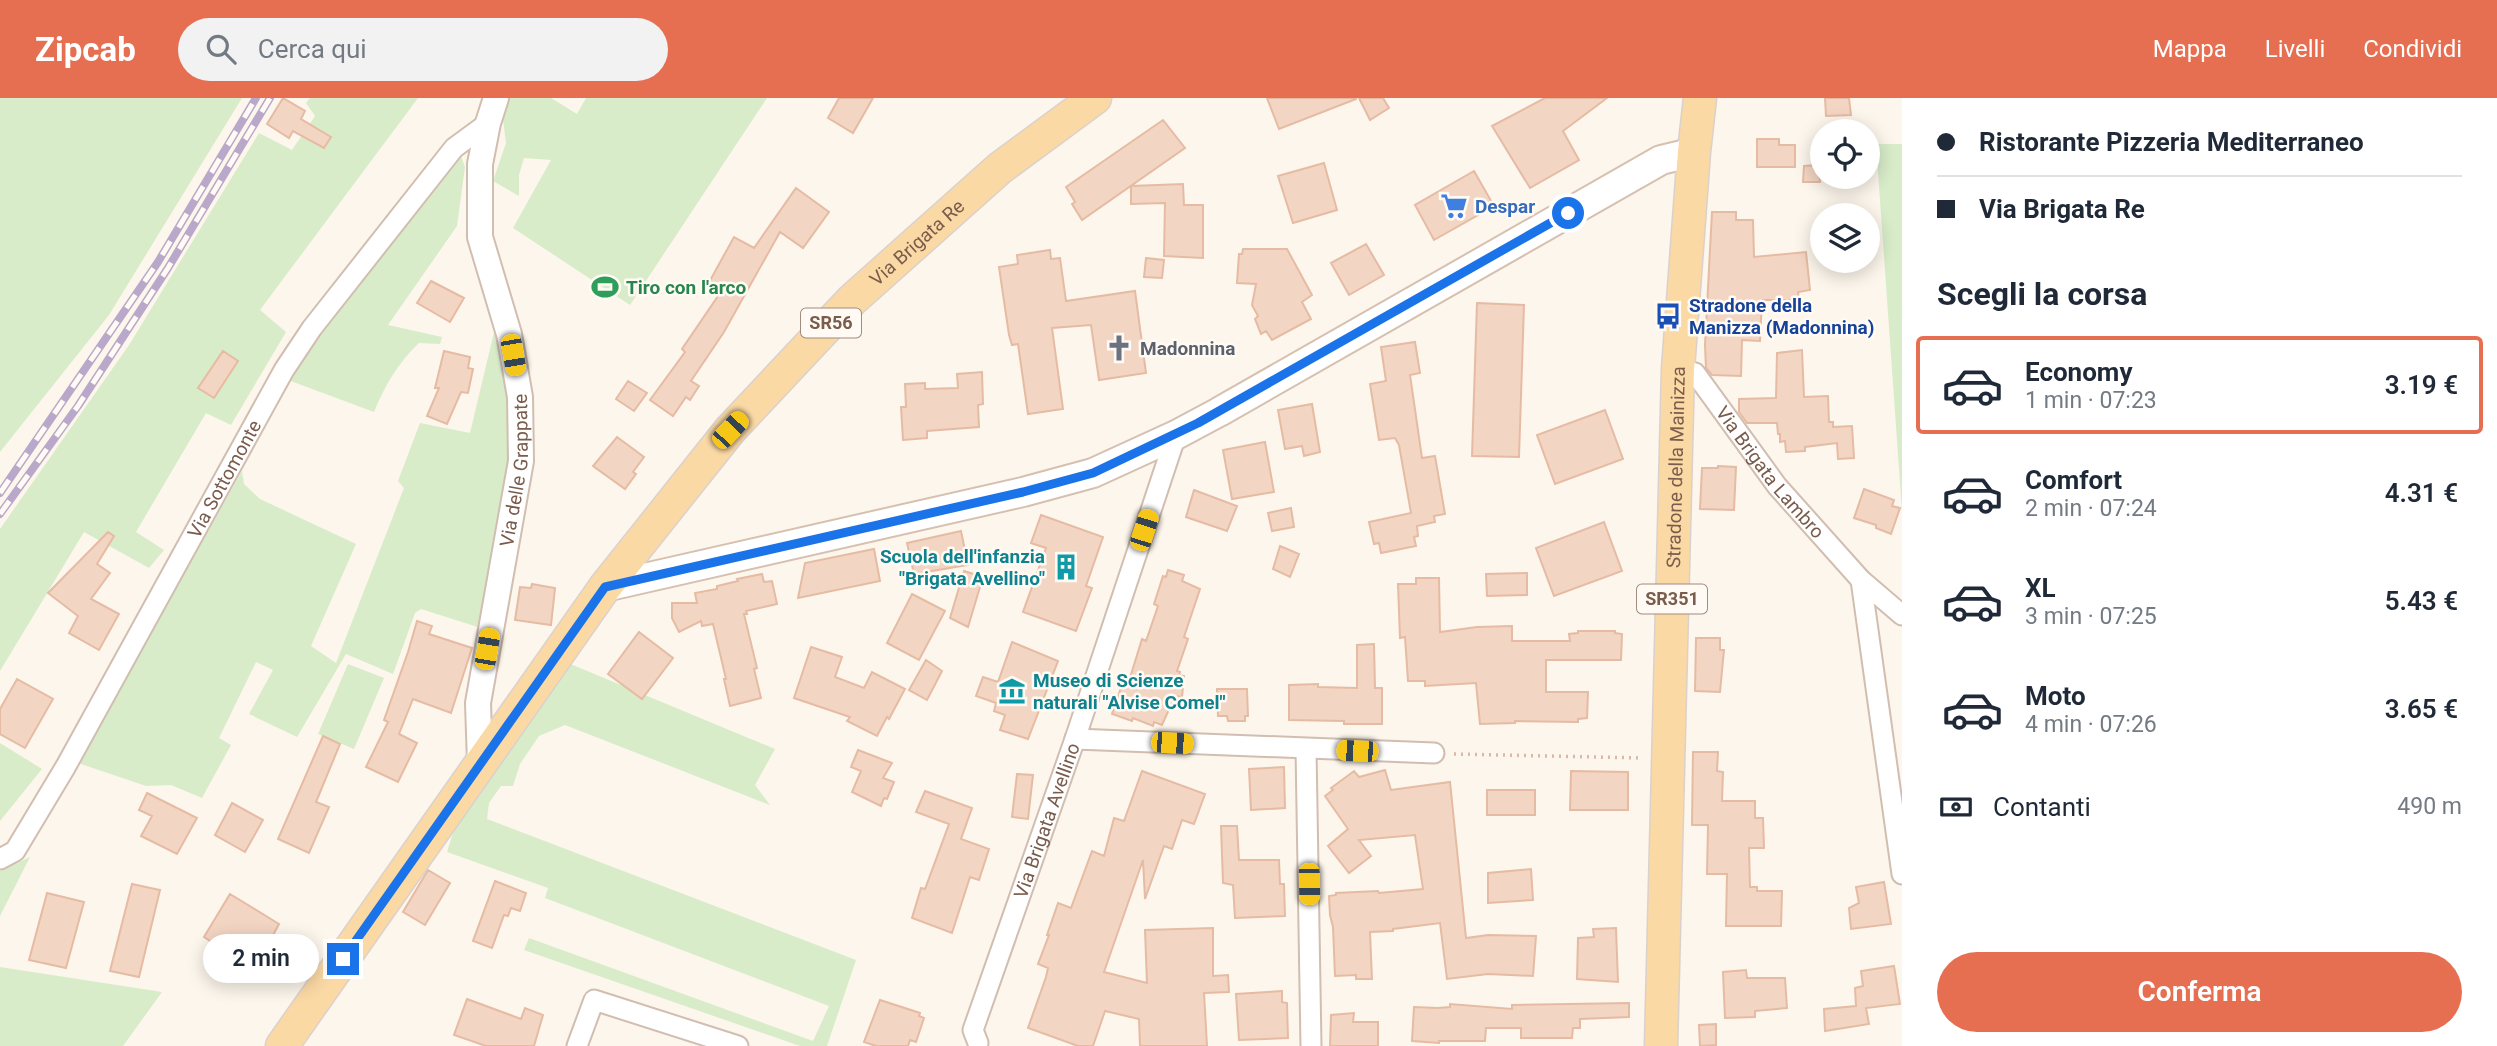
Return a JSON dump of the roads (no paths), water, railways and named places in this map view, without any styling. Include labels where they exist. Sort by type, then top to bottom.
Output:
[{"type":"main road","name":"Via Brigata Re","points":[[282,1046],[605,587],[730,430],[852,300],[1000,168],[1095,98]]},
{"type":"main road","name":"Stradone della Mainizza","points":[[1661,1046],[1678,369],[1700,98]]},
{"type":"main road","points":[[605,587],[1093,473],[1177,435],[1661,160],[1694,152]]},
{"type":"street","name":"Via delle Grappate","points":[[480,763],[478,703],[521,461],[520,397],[509,334],[480,237],[480,164],[496,98]]},
{"type":"street","name":"Via Sottomonte","points":[[0,859],[15,851],[66,766],[284,370],[312,328],[454,148],[488,123]]},
{"type":"street","name":"Via Brigata Lambro","points":[[1678,369],[1695,373],[1777,486],[1861,580],[1902,615]]},
{"type":"street","name":"Via Brigata Avellino","points":[[981,1045],[972,1030],[1075,739],[1177,435]]},
{"type":"street","points":[[1861,580],[1902,874]]},
{"type":"street","points":[[1075,739],[1434,753]]},
{"type":"street","points":[[1306,749],[1311,1046]]},
{"type":"street","points":[[577,1046],[594,1000],[738,1046]]},
{"type":"railway","points":[[0,493],[158,262],[256,98]]},
{"type":"railway","points":[[0,514],[78,406],[168,268],[270,98]]},
{"type":"place","name":"Despar","points":[[1454,206]]},
{"type":"place","name":"Tiro con l'arco","points":[[605,287]]},
{"type":"place","name":"Stradone della Manizza (Madonnina)","points":[[1668,316]]},
{"type":"place","name":"Madonnina","points":[[1119,348]]},
{"type":"place","name":"Scuola dell'infanzia \"Brigata Avellino\"","points":[[1066,567]]},
{"type":"place","name":"Museo di Scienze naturali \"Alvise Comel\"","points":[[1012,691]]}]
